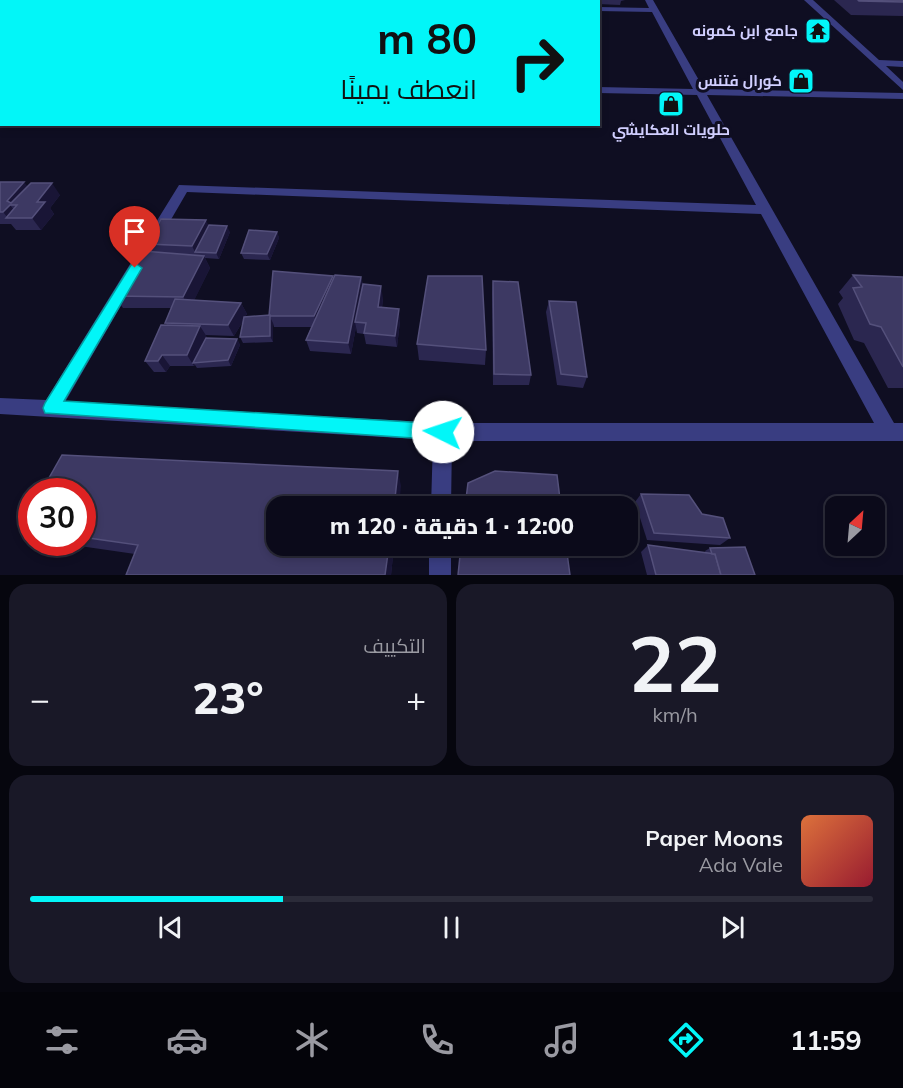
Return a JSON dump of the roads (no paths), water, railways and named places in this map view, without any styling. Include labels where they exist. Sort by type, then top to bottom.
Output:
[{"type":"street","points":[[808,0],[903,87]]},
{"type":"street","points":[[600,9],[651,5],[765,210],[896,432]]},
{"type":"street","points":[[877,63],[903,64]]},
{"type":"street","points":[[600,90],[903,96]]},
{"type":"street","points":[[51,408],[183,188],[765,210]]},
{"type":"street","points":[[0,406],[443,432],[896,432]]},
{"type":"street","points":[[441,496],[443,432]]},
{"type":"street","points":[[440,556],[440,575]]},
{"type":"place","name":"جامع ابن كمونه","points":[[818,31]]},
{"type":"place","name":"كورال فتنس","points":[[801,81]]},
{"type":"place","name":"حلويات العكايشي","points":[[671,104]]}]
